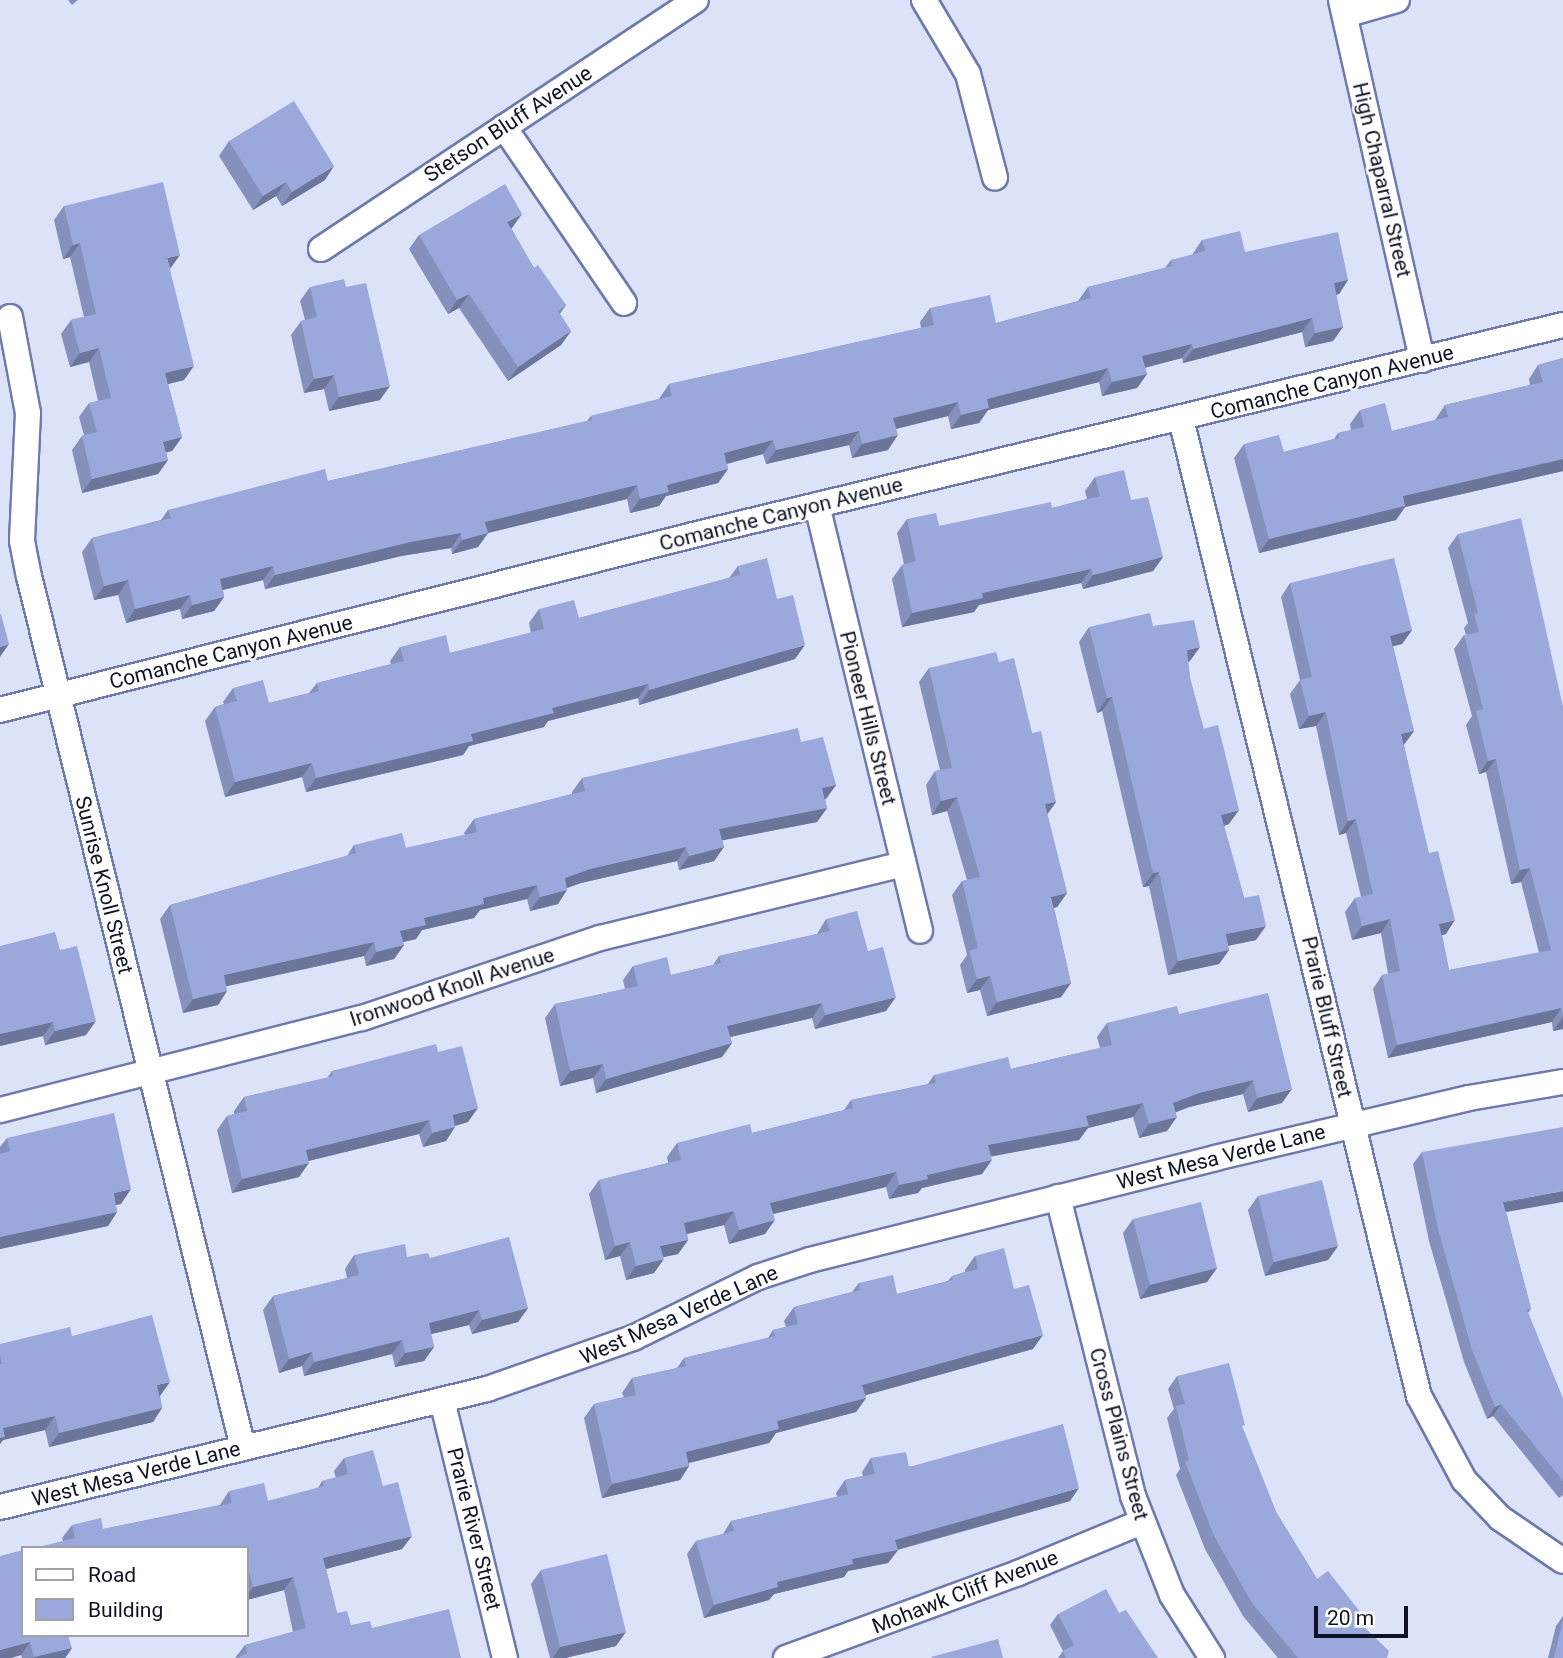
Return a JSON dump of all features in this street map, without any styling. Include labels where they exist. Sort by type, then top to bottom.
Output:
[{"type":"street","name":"Stetson Bluff Avenue","points":[[321,249],[696,0]]},
{"type":"street","points":[[924,0],[968,74],[995,178]]},
{"type":"street","points":[[1343,7],[1397,0]]},
{"type":"street","name":"High Chaparral Street","points":[[1343,7],[1422,360]]},
{"type":"street","points":[[504,127],[624,303]]},
{"type":"street","name":"Sunrise Knoll Street","points":[[10,317],[27,414],[22,541],[243,1448]]},
{"type":"street","name":"Comanche Canyon Avenue","points":[[0,710],[817,505],[1563,325]]},
{"type":"street","name":"Prarie Bluff Street","points":[[1181,419],[1419,1396],[1436,1435],[1464,1479],[1500,1518],[1563,1561]]},
{"type":"street","name":"Pioneer Hills Street","points":[[817,505],[920,931]]},
{"type":"street","name":"Ironwood Knoll Avenue","points":[[0,1110],[362,1018],[600,938],[903,864]]},
{"type":"street","name":"West Mesa Verde Lane","points":[[0,1507],[442,1400],[572,1362],[758,1277],[1058,1197],[1353,1126],[1563,1082]]},
{"type":"street","name":"Cross Plains Street","points":[[1058,1197],[1142,1522],[1172,1595],[1212,1658]]},
{"type":"street","name":"Prarie River Street","points":[[442,1400],[505,1658]]},
{"type":"street","name":"Mohawk Cliff Avenue","points":[[786,1658],[855,1647],[1142,1522]]},
{"type":"building","points":[[294,101],[334,166],[292,192],[286,182],[263,196],[229,141]]},
{"type":"building","points":[[163,182],[180,255],[167,258],[194,366],[165,373],[182,437],[163,442],[168,460],[92,479],[82,436],[97,432],[89,403],[111,398],[99,348],[80,353],[71,320],[96,314],[80,243],[73,245],[64,206]]},
{"type":"building","points":[[505,184],[522,214],[507,222],[534,268],[538,265],[566,305],[558,311],[571,331],[518,367],[469,294],[457,300],[419,235]]},
{"type":"building","points":[[1240,231],[1245,252],[1338,232],[1348,280],[1334,283],[1343,327],[1315,333],[1312,318],[1193,349],[1192,344],[1142,356],[1147,374],[1112,382],[1108,368],[987,399],[989,408],[961,415],[958,402],[893,418],[898,435],[862,444],[859,431],[776,450],[773,440],[724,453],[728,469],[667,485],[669,492],[640,499],[637,485],[485,522],[488,533],[462,540],[461,533],[410,542],[275,575],[273,566],[220,579],[224,597],[192,605],[190,595],[135,609],[128,580],[104,586],[92,538],[171,518],[168,510],[325,469],[328,481],[592,420],[591,416],[672,396],[669,384],[934,325],[930,308],[990,295],[996,323],[1091,298],[1088,287],[1172,266],[1171,260],[1205,251],[1202,240]]},
{"type":"building","points":[[344,279],[346,287],[366,283],[390,386],[339,397],[334,375],[314,379],[301,321],[317,317],[310,287]]},
{"type":"building","points":[[1563,358],[1563,459],[1403,496],[1405,506],[1269,539],[1244,444],[1279,435],[1284,452],[1339,438],[1338,433],[1364,427],[1360,410],[1385,403],[1392,431],[1448,417],[1445,405],[1543,382],[1538,365]]},
{"type":"building","points":[[1124,470],[1131,500],[1148,497],[1163,557],[1093,575],[1091,569],[982,593],[983,598],[912,613],[902,565],[916,561],[907,519],[936,513],[939,526],[1051,502],[1052,508],[1100,496],[1095,477]]},
{"type":"building","points":[[1521,518],[1563,707],[1563,1016],[1561,1008],[1397,1045],[1382,975],[1400,971],[1390,919],[1362,926],[1355,898],[1373,894],[1356,819],[1348,821],[1326,712],[1309,716],[1300,680],[1312,677],[1290,583],[1394,558],[1412,630],[1390,636],[1414,731],[1401,734],[1429,853],[1438,851],[1455,920],[1439,924],[1449,970],[1551,950],[1530,868],[1520,870],[1496,759],[1488,761],[1476,711],[1483,709],[1464,635],[1479,632],[1474,614],[1478,613],[1458,534]]},
{"type":"building","points":[[767,558],[777,599],[793,595],[805,645],[649,690],[648,684],[552,708],[554,713],[471,734],[473,741],[316,778],[312,763],[235,782],[215,707],[237,701],[233,688],[263,680],[269,703],[319,691],[317,683],[404,661],[400,647],[446,635],[450,653],[544,629],[539,609],[574,600],[579,618],[740,575],[738,566]]},
{"type":"building","points":[[1150,613],[1153,626],[1194,620],[1200,647],[1187,650],[1190,678],[1203,729],[1218,725],[1239,810],[1221,815],[1244,898],[1259,895],[1266,926],[1226,934],[1229,950],[1178,961],[1159,872],[1153,873],[1112,697],[1107,698],[1089,627]]},
{"type":"building","points":[[0,614],[9,644],[0,647]]},
{"type":"building","points":[[996,652],[999,662],[1014,658],[1032,733],[1041,731],[1056,802],[1045,804],[1067,893],[1051,897],[1071,983],[997,1002],[990,976],[977,979],[969,951],[978,948],[962,881],[980,877],[957,797],[941,801],[935,771],[952,768],[929,668]]},
{"type":"building","points":[[798,728],[801,742],[823,737],[836,785],[822,788],[827,808],[719,829],[724,847],[689,856],[686,847],[590,869],[565,878],[567,890],[540,897],[537,885],[483,898],[484,904],[424,918],[426,925],[400,931],[404,945],[376,952],[374,942],[224,975],[227,991],[193,999],[170,905],[356,853],[354,845],[402,833],[406,848],[477,832],[474,819],[585,791],[582,778]]},
{"type":"building","points":[[857,911],[868,951],[883,947],[896,997],[825,1015],[822,1003],[727,1026],[732,1043],[606,1079],[603,1064],[570,1071],[555,1004],[638,986],[633,966],[667,957],[671,975],[721,963],[719,956],[830,931],[826,919]]},
{"type":"building","points":[[55,932],[60,950],[77,946],[96,1021],[55,1031],[53,1022],[0,1034],[0,946]]},
{"type":"building","points":[[1268,993],[1292,1089],[1257,1098],[1253,1080],[1199,1093],[1173,1103],[1177,1117],[1149,1124],[1143,1103],[1086,1116],[1089,1126],[988,1145],[992,1160],[927,1175],[928,1179],[899,1185],[896,1172],[770,1203],[775,1220],[739,1230],[734,1211],[684,1223],[688,1240],[660,1246],[664,1259],[636,1266],[630,1242],[615,1246],[599,1180],[681,1160],[677,1143],[750,1124],[752,1133],[853,1108],[851,1100],[936,1083],[934,1075],[1008,1057],[1011,1069],[1112,1045],[1107,1023],[1177,1006],[1179,1014]]},
{"type":"building","points":[[436,1044],[438,1052],[462,1046],[478,1108],[453,1115],[455,1127],[432,1133],[429,1120],[306,1150],[309,1163],[242,1179],[227,1116],[247,1111],[244,1097],[333,1076],[332,1071]]},
{"type":"building","points":[[114,1113],[131,1189],[114,1193],[117,1212],[0,1237],[0,1154],[10,1151],[7,1138]]},
{"type":"building","points":[[1563,1127],[1563,1191],[1503,1202],[1531,1309],[1527,1310],[1563,1399],[1563,1481],[1501,1404],[1495,1407],[1472,1350],[1438,1229],[1422,1152]]},
{"type":"building","points":[[1322,1180],[1338,1246],[1274,1262],[1258,1196]]},
{"type":"building","points":[[1201,1202],[1217,1268],[1150,1285],[1133,1219]]},
{"type":"building","points":[[509,1237],[528,1308],[482,1320],[479,1310],[429,1323],[434,1347],[405,1353],[402,1340],[314,1362],[312,1352],[289,1359],[273,1296],[359,1275],[354,1255],[405,1244],[407,1257],[428,1253],[430,1258]]},
{"type":"building","points":[[1004,1248],[1014,1289],[1029,1285],[1043,1335],[862,1385],[866,1398],[777,1421],[779,1429],[686,1452],[689,1466],[612,1484],[594,1404],[636,1395],[632,1378],[686,1366],[684,1358],[775,1336],[773,1330],[798,1324],[794,1307],[860,1290],[859,1283],[893,1275],[897,1294],[953,1280],[952,1276],[978,1269],[975,1256]]},
{"type":"building","points":[[152,1315],[170,1382],[157,1385],[162,1408],[59,1433],[55,1416],[3,1428],[5,1437],[0,1438],[0,1344],[70,1327],[72,1336]]},
{"type":"building","points":[[1229,1363],[1245,1425],[1242,1426],[1276,1512],[1317,1579],[1328,1571],[1368,1622],[1363,1626],[1389,1651],[1387,1658],[1298,1658],[1252,1603],[1214,1536],[1185,1462],[1189,1460],[1176,1406],[1185,1404],[1177,1376]]},
{"type":"building","points":[[1063,1424],[1079,1488],[895,1540],[898,1550],[852,1559],[853,1564],[777,1582],[778,1587],[714,1605],[696,1541],[734,1531],[731,1521],[848,1494],[845,1480],[875,1474],[871,1458],[906,1452],[909,1467]]},
{"type":"building","points":[[373,1450],[383,1486],[398,1482],[412,1536],[323,1558],[337,1613],[347,1611],[351,1625],[370,1621],[372,1628],[449,1609],[461,1658],[237,1658],[247,1653],[245,1645],[306,1628],[293,1577],[253,1587],[248,1572],[248,1546],[42,1546],[75,1538],[72,1525],[101,1518],[103,1529],[232,1503],[229,1491],[264,1483],[268,1501],[324,1486],[322,1481],[348,1474],[344,1458]]},
{"type":"building","points":[[21,1551],[21,1637],[69,1637],[72,1648],[34,1657],[30,1642],[0,1650],[0,1556]]},
{"type":"building","points":[[607,1554],[626,1632],[560,1647],[541,1570]]},
{"type":"building","points":[[1106,1589],[1119,1613],[1126,1610],[1158,1658],[1066,1658],[1063,1651],[1074,1645],[1058,1614]]},
{"type":"building","points":[[1563,1620],[1563,1658],[1554,1658]]},
{"type":"building","points":[[998,1639],[1003,1658],[931,1657]]}]
